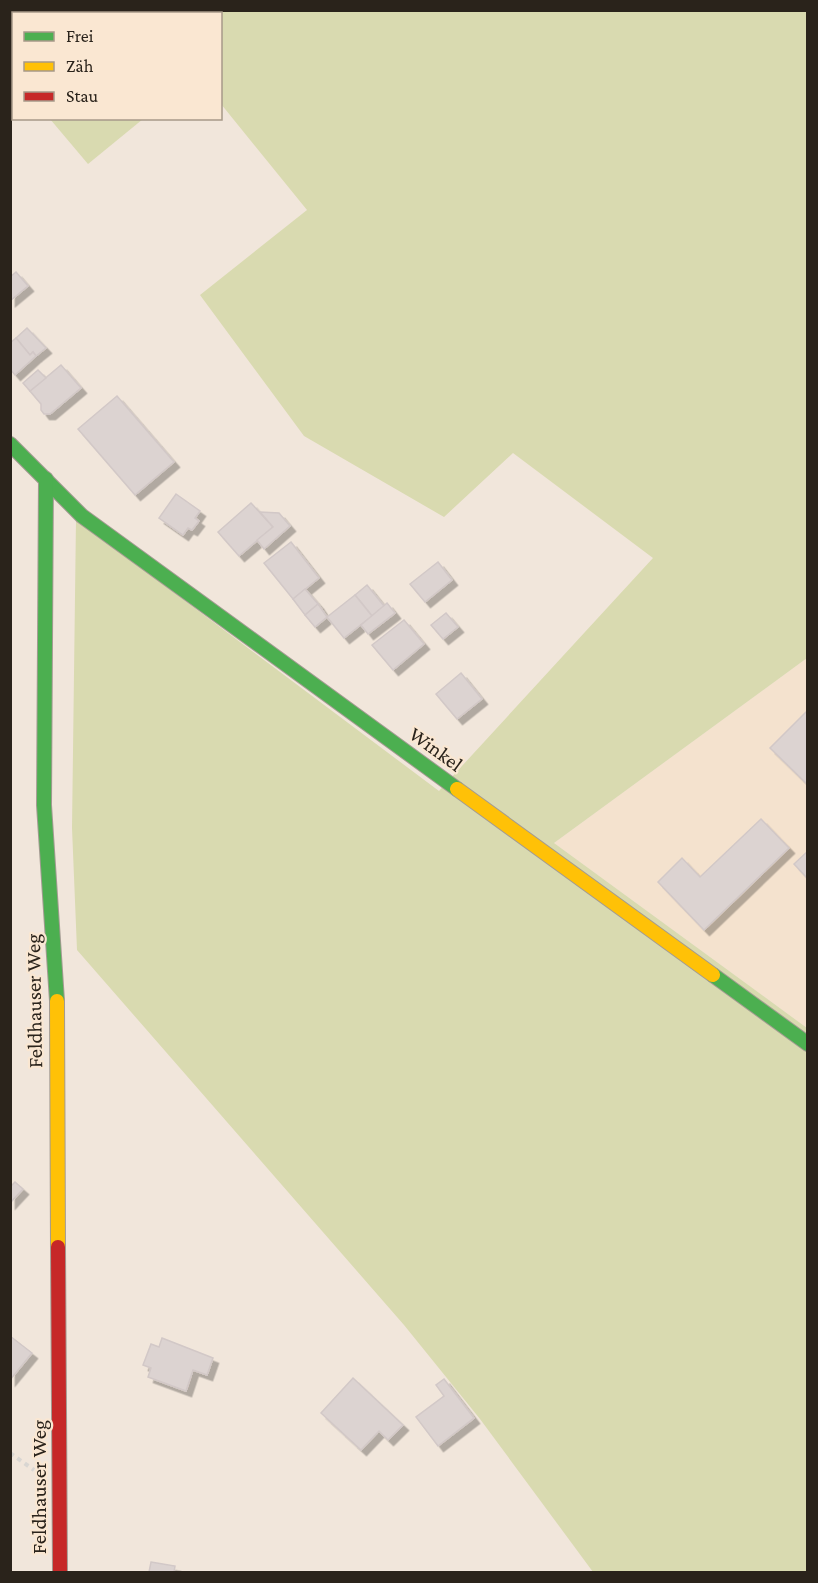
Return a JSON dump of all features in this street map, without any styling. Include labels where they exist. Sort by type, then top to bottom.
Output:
[{"type":"street","points":[[10,444],[46,479]]},
{"type":"street","name":"Winkel","points":[[46,479],[82,516],[807,1044]]},
{"type":"street","name":"Feldhauser Weg","points":[[46,479],[44,805],[57,978],[60,1572]]},
{"type":"shaded area","points":[[807,658],[807,1028],[554,843]]},
{"type":"green space","points":[[10,11],[807,11],[807,658],[554,843],[807,1028],[807,1572],[593,1572],[480,1419],[404,1325],[77,950],[72,828],[76,519],[439,791],[653,558],[513,453],[444,517],[304,436],[200,295],[307,210],[222,105],[222,12],[12,12],[12,72],[10,70]]},
{"type":"green space","points":[[51,120],[142,120],[88,164]]},
{"type":"building","points":[[16,272],[28,286],[10,301],[10,277]]},
{"type":"building","points":[[27,328],[46,348],[36,356],[33,352],[30,355],[16,338]]},
{"type":"building","points":[[16,338],[30,355],[33,352],[36,356],[15,375],[10,369],[10,343]]},
{"type":"building","points":[[61,365],[81,388],[50,414],[44,414],[41,404],[30,391]]},
{"type":"building","points":[[38,370],[46,378],[30,391],[23,383]]},
{"type":"building","points":[[117,396],[174,462],[135,495],[78,429]]},
{"type":"building","points":[[176,494],[200,511],[195,518],[199,521],[192,530],[188,528],[183,535],[159,518]]},
{"type":"building","points":[[251,503],[273,527],[239,556],[218,532]]},
{"type":"building","points":[[260,512],[279,513],[290,526],[264,549],[257,540],[273,527]]},
{"type":"building","points":[[291,542],[319,578],[293,599],[264,563]]},
{"type":"building","points":[[438,562],[452,580],[425,602],[410,584]]},
{"type":"building","points":[[367,585],[384,606],[372,616],[355,595]]},
{"type":"building","points":[[305,589],[318,604],[305,615],[293,599]]},
{"type":"building","points":[[355,595],[372,616],[344,638],[327,617]]},
{"type":"building","points":[[387,603],[395,613],[368,634],[361,625]]},
{"type":"building","points":[[318,604],[327,617],[315,627],[305,615]]},
{"type":"building","points":[[446,613],[458,627],[443,639],[431,625]]},
{"type":"building","points":[[404,620],[424,644],[393,670],[372,645]]},
{"type":"building","points":[[461,673],[482,699],[457,719],[436,694]]},
{"type":"building","points":[[808,710],[808,785],[770,748]]},
{"type":"building","points":[[761,819],[789,848],[704,930],[658,882],[682,858],[700,877]]},
{"type":"building","points":[[808,851],[808,879],[794,864]]},
{"type":"building","points":[[15,1182],[23,1189],[10,1203],[10,1187]]},
{"type":"building","points":[[10,1336],[32,1353],[10,1380]]},
{"type":"building","points":[[162,1338],[213,1358],[207,1375],[193,1370],[186,1391],[148,1377],[151,1368],[143,1365],[151,1344],[159,1347]]},
{"type":"building","points":[[353,1378],[403,1425],[388,1440],[379,1431],[361,1450],[321,1413]]},
{"type":"building","points":[[444,1379],[474,1418],[438,1446],[416,1417],[444,1396],[436,1385]]},
{"type":"building","points":[[151,1562],[175,1566],[174,1572],[149,1572]]},
{"type":"traffic: fast","points":[[10,444],[82,516],[457,789]]},
{"type":"traffic: fast","points":[[46,479],[44,805],[57,1001]]},
{"type":"traffic: fast","points":[[713,975],[808,1044]]},
{"type":"traffic: slow","points":[[457,789],[713,975]]},
{"type":"traffic: slow","points":[[57,1001],[58,1247]]},
{"type":"traffic: jam","points":[[58,1247],[60,1572]]}]
